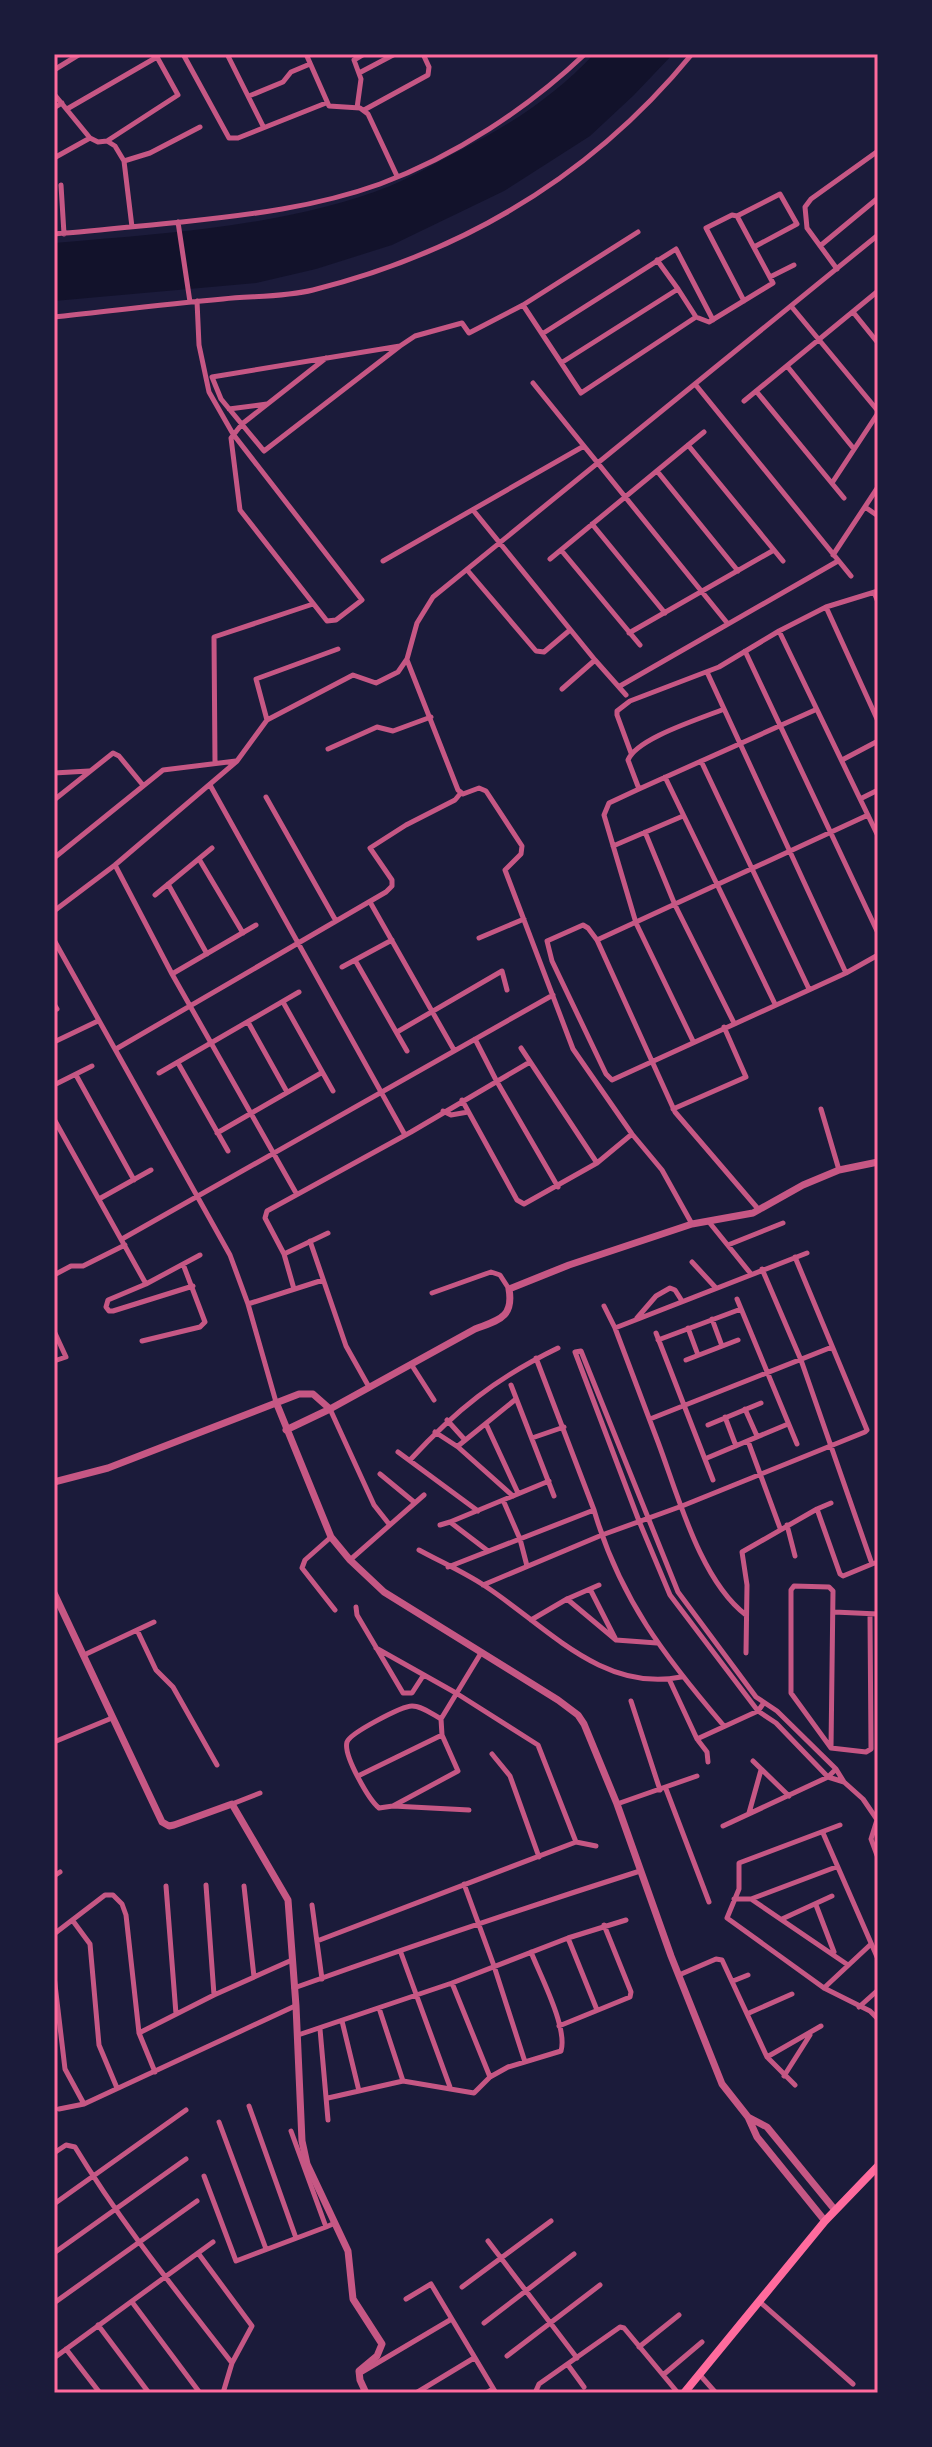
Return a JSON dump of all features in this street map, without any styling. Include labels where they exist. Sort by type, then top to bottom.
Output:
[{"type":"main road","points":[[681,2393],[825,2221],[878,2166]]},
{"type":"street","points":[[54,70],[80,54]]},
{"type":"street","points":[[183,54],[229,138],[238,138],[326,103]]},
{"type":"street","points":[[227,54],[263,126]]},
{"type":"street","points":[[306,54],[326,103],[331,107],[361,109],[426,77],[430,70],[423,54]]},
{"type":"street","points":[[364,54],[353,57],[361,85],[361,109],[397,176]]},
{"type":"street","points":[[359,73],[395,54]]},
{"type":"street","points":[[54,234],[261,213],[304,205],[380,184],[474,138],[516,110],[585,54]]},
{"type":"street","points":[[54,317],[311,291],[439,249],[549,187],[637,116],[692,54]]},
{"type":"street","points":[[54,94],[90,138],[98,142],[107,141],[178,95],[157,57],[67,109]]},
{"type":"street","points":[[249,96],[283,82],[291,72],[310,64]]},
{"type":"street","points":[[54,108],[62,103]]},
{"type":"street","points":[[124,161],[150,153],[200,127]]},
{"type":"street","points":[[54,158],[90,138]]},
{"type":"street","points":[[107,141],[115,146],[124,161],[132,227]]},
{"type":"street","points":[[837,269],[807,228],[804,213],[807,204],[878,151]]},
{"type":"street","points":[[61,185],[64,234]]},
{"type":"street","points":[[744,301],[706,228],[780,194],[797,224],[754,247]]},
{"type":"street","points":[[820,246],[878,198]]},
{"type":"street","points":[[657,260],[696,317],[709,322],[713,320],[773,283],[737,216]]},
{"type":"street","points":[[178,222],[194,302],[203,375],[209,392],[233,434],[362,600],[336,620],[327,621],[240,510],[231,438],[233,434],[242,424],[326,358]]},
{"type":"street","points":[[400,346],[212,377],[228,409],[264,451],[415,336],[462,323],[469,333],[523,305],[638,232]]},
{"type":"street","points":[[54,911],[115,865],[237,761],[267,720],[353,675],[371,682],[382,682],[398,672],[407,659],[414,631],[429,603],[878,235]]},
{"type":"street","points":[[542,334],[676,249],[713,320]]},
{"type":"street","points":[[770,277],[794,265]]},
{"type":"street","points":[[561,363],[678,289]]},
{"type":"street","points":[[744,401],[878,291]]},
{"type":"street","points":[[523,305],[581,393],[696,317]]},
{"type":"street","points":[[791,306],[878,412],[832,483]]},
{"type":"street","points":[[853,312],[878,343]]},
{"type":"street","points":[[787,366],[854,449]]},
{"type":"street","points":[[533,383],[728,624]]},
{"type":"street","points":[[695,384],[851,576]]},
{"type":"street","points":[[756,391],[844,498]]},
{"type":"street","points":[[228,409],[268,404]]},
{"type":"street","points":[[550,559],[704,432]]},
{"type":"street","points":[[688,445],[783,561]]},
{"type":"street","points":[[383,561],[584,446]]},
{"type":"street","points":[[657,471],[738,571]]},
{"type":"street","points":[[833,555],[878,487]]},
{"type":"street","points":[[865,507],[878,516]]},
{"type":"street","points":[[473,510],[626,695]]},
{"type":"street","points":[[592,524],[665,613]]},
{"type":"street","points":[[561,550],[640,645]]},
{"type":"street","points":[[629,633],[774,550]]},
{"type":"street","points":[[620,686],[838,561]]},
{"type":"street","points":[[468,571],[536,651],[544,652],[570,630]]},
{"type":"street","points":[[631,753],[617,711],[630,701],[707,672],[826,607],[876,592],[878,602]]},
{"type":"street","points":[[215,763],[214,637],[313,604]]},
{"type":"street","points":[[826,607],[878,721]]},
{"type":"street","points":[[779,631],[878,836]]},
{"type":"street","points":[[267,720],[256,679],[338,649]]},
{"type":"street","points":[[745,651],[878,933]]},
{"type":"street","points":[[407,659],[460,794]]},
{"type":"street","points":[[562,689],[595,660]]},
{"type":"street","points":[[707,672],[846,973]]},
{"type":"street","points":[[639,789],[628,760],[631,753],[644,743],[724,709]]},
{"type":"street","points":[[693,1041],[636,923],[604,815],[606,809],[609,803],[815,710]]},
{"type":"street","points":[[328,749],[377,727],[393,731],[431,717]]},
{"type":"street","points":[[842,760],[878,741]]},
{"type":"street","points":[[54,800],[115,753],[142,784]]},
{"type":"street","points":[[54,858],[142,784],[166,769],[237,761]]},
{"type":"street","points":[[701,761],[809,989]]},
{"type":"street","points":[[54,773],[90,770]]},
{"type":"street","points":[[665,777],[775,1004]]},
{"type":"street","points":[[210,785],[405,1135]]},
{"type":"street","points":[[116,1049],[386,892],[393,883],[370,848],[455,800],[460,794],[483,788],[522,846],[521,854],[505,870],[573,1049],[632,1134],[662,1170],[692,1224]]},
{"type":"street","points":[[862,798],[878,790]]},
{"type":"street","points":[[266,797],[336,921]]},
{"type":"street","points":[[597,940],[868,815]]},
{"type":"street","points":[[613,846],[683,816]]},
{"type":"street","points":[[645,832],[675,905],[734,1023]]},
{"type":"street","points":[[155,895],[212,848]]},
{"type":"street","points":[[199,859],[243,933]]},
{"type":"street","points":[[115,865],[172,974],[296,1193]]},
{"type":"street","points":[[168,884],[207,954]]},
{"type":"street","points":[[370,902],[454,1050]]},
{"type":"street","points":[[479,938],[524,919]]},
{"type":"street","points":[[172,974],[256,925]]},
{"type":"street","points":[[759,1210],[673,1109],[652,1060],[597,940],[588,928],[583,925],[547,941],[548,950],[594,1050],[612,1080],[652,1060],[693,1041],[846,973],[878,955]]},
{"type":"street","points":[[54,940],[230,1255],[286,1430],[331,1537],[384,1592],[578,1715],[617,1804],[671,1956],[722,2084],[748,2117],[757,2137],[825,2221]]},
{"type":"street","points":[[342,967],[392,940]]},
{"type":"street","points":[[355,960],[407,1051]]},
{"type":"street","points":[[397,1032],[502,971],[507,990]]},
{"type":"street","points":[[159,1073],[299,992]]},
{"type":"street","points":[[54,1275],[71,1266],[83,1266],[199,1196],[553,995]]},
{"type":"street","points":[[283,1002],[333,1091]]},
{"type":"street","points":[[54,1042],[98,1021]]},
{"type":"street","points":[[248,1022],[287,1092]]},
{"type":"street","points":[[673,1109],[746,1077],[724,1027]]},
{"type":"street","points":[[475,1039],[558,1187]]},
{"type":"street","points":[[521,1048],[597,1163]]},
{"type":"street","points":[[294,1289],[284,1254],[264,1216],[267,1211],[530,1062]]},
{"type":"street","points":[[178,1063],[228,1151]]},
{"type":"street","points":[[54,1085],[92,1066]]},
{"type":"street","points":[[217,1133],[321,1073]]},
{"type":"street","points":[[76,1075],[134,1180]]},
{"type":"street","points":[[461,1100],[521,1202],[528,1203],[558,1187],[597,1163],[632,1134]]},
{"type":"street","points":[[821,1109],[839,1170]]},
{"type":"street","points":[[443,1111],[451,1115],[468,1112]]},
{"type":"street","points":[[54,1119],[146,1284]]},
{"type":"street","points":[[509,1289],[569,1265],[692,1224],[759,1210],[803,1185],[839,1170],[878,1162]]},
{"type":"street","points":[[99,1199],[151,1170]]},
{"type":"street","points":[[709,1222],[751,1274]]},
{"type":"street","points":[[728,1245],[783,1223]]},
{"type":"street","points":[[284,1254],[328,1233]]},
{"type":"street","points":[[310,1241],[346,1346],[369,1387]]},
{"type":"street","points":[[615,1328],[807,1253]]},
{"type":"street","points":[[193,1286],[113,1311],[107,1310],[108,1300],[200,1255]]},
{"type":"street","points":[[483,1585],[867,1430],[795,1257]]},
{"type":"street","points":[[692,1262],[716,1288]]},
{"type":"street","points":[[142,1341],[200,1327],[205,1320],[183,1264]]},
{"type":"street","points":[[762,1269],[801,1360],[875,1563],[847,1575],[840,1574],[817,1509]]},
{"type":"street","points":[[286,1430],[508,1312],[511,1301],[509,1289],[500,1275],[491,1272],[432,1293]]},
{"type":"street","points":[[248,1304],[323,1280]]},
{"type":"street","points":[[637,1319],[656,1296],[670,1288],[682,1301]]},
{"type":"street","points":[[737,1299],[797,1444]]},
{"type":"street","points":[[604,1306],[713,1578],[746,1615]]},
{"type":"street","points":[[658,1340],[741,1309]]},
{"type":"street","points":[[712,1319],[722,1346]]},
{"type":"street","points":[[688,1328],[698,1355]]},
{"type":"street","points":[[54,1331],[66,1357],[54,1361]]},
{"type":"street","points":[[656,1333],[713,1480]]},
{"type":"street","points":[[686,1360],[738,1340]]},
{"type":"street","points":[[650,1419],[832,1347]]},
{"type":"street","points":[[410,1460],[447,1420],[497,1380],[558,1348]]},
{"type":"street","points":[[844,1782],[828,1777],[776,1723],[758,1711],[670,1595],[575,1352],[581,1351],[583,1354],[678,1592],[765,1705],[777,1711],[863,1799],[877,1820],[871,1839],[878,1858]]},
{"type":"street","points":[[536,1358],[602,1535],[638,1616],[682,1677],[724,1726]]},
{"type":"street","points":[[411,1363],[434,1400]]},
{"type":"street","points":[[511,1385],[554,1496]]},
{"type":"street","points":[[54,1482],[108,1468],[299,1394],[313,1394],[330,1409],[374,1505],[389,1524]]},
{"type":"street","points":[[458,1447],[516,1399]]},
{"type":"street","points":[[708,1425],[761,1403]]},
{"type":"street","points":[[745,1409],[757,1436]]},
{"type":"street","points":[[725,1417],[736,1446]]},
{"type":"street","points":[[447,1420],[465,1440]]},
{"type":"street","points":[[486,1424],[516,1494]]},
{"type":"street","points":[[707,1458],[788,1424]]},
{"type":"street","points":[[532,1438],[564,1427]]},
{"type":"street","points":[[435,1432],[516,1494]]},
{"type":"street","points":[[748,1441],[780,1528]]},
{"type":"street","points":[[398,1452],[478,1511]]},
{"type":"street","points":[[380,1474],[414,1502]]},
{"type":"street","points":[[440,1525],[549,1481]]},
{"type":"street","points":[[350,1560],[424,1495]]},
{"type":"street","points":[[503,1500],[520,1539],[527,1566]]},
{"type":"street","points":[[746,1653],[747,1585],[742,1552],[780,1528],[831,1503]]},
{"type":"street","points":[[448,1567],[594,1510]]},
{"type":"street","points":[[450,1522],[488,1551]]},
{"type":"street","points":[[787,1525],[795,1556]]},
{"type":"street","points":[[331,1537],[305,1560],[302,1568],[335,1610]]},
{"type":"street","points":[[419,1550],[483,1585],[604,1669],[619,1674],[669,1679],[682,1677]]},
{"type":"street","points":[[531,1620],[599,1585]]},
{"type":"street","points":[[831,1748],[833,1591],[829,1587],[794,1586],[791,1590],[791,1693],[831,1748],[866,1752],[878,1739]]},
{"type":"street","points":[[590,1589],[616,1640]]},
{"type":"street","points":[[54,1593],[165,1824],[174,1825],[260,1793]]},
{"type":"street","points":[[567,1599],[616,1640],[657,1643]]},
{"type":"street","points":[[356,1607],[357,1615],[405,1694],[412,1693],[423,1676]]},
{"type":"street","points":[[834,1612],[878,1614]]},
{"type":"street","points":[[870,1614],[875,1725],[871,1749]]},
{"type":"street","points":[[84,1655],[154,1622]]},
{"type":"street","points":[[137,1630],[156,1670],[173,1687],[217,1765]]},
{"type":"street","points":[[376,1648],[456,1693],[539,1746],[576,1842]]},
{"type":"street","points":[[393,1806],[458,1771],[442,1735],[441,1719],[481,1653]]},
{"type":"street","points":[[669,1679],[697,1739],[707,1752],[708,1762]]},
{"type":"street","points":[[631,1701],[709,1902]]},
{"type":"street","points":[[697,1739],[765,1705]]},
{"type":"street","points":[[441,1719],[418,1707],[407,1706],[354,1733],[347,1741],[346,1751],[379,1808],[469,1810]]},
{"type":"street","points":[[54,1742],[112,1718]]},
{"type":"street","points":[[358,1776],[442,1735]]},
{"type":"street","points":[[492,1754],[510,1776],[539,1857]]},
{"type":"street","points":[[753,1761],[789,1796]]},
{"type":"street","points":[[723,1826],[828,1777],[836,1769]]},
{"type":"street","points":[[749,1814],[761,1770]]},
{"type":"street","points":[[617,1804],[697,1776]]},
{"type":"street","points":[[232,1804],[288,1900],[302,2141],[307,2164],[330,2225]]},
{"type":"street","points":[[840,1825],[741,1862],[738,1868],[740,1882],[726,1914],[730,1923],[824,1988],[870,2011],[878,2019]]},
{"type":"street","points":[[823,1833],[878,1959]]},
{"type":"street","points":[[317,1941],[576,1842],[596,1846]]},
{"type":"street","points":[[734,1899],[751,1899],[836,1867]]},
{"type":"street","points":[[294,1988],[401,1953],[478,1923],[640,1871]]},
{"type":"street","points":[[464,1884],[525,2062]]},
{"type":"street","points":[[206,1885],[214,1995]]},
{"type":"street","points":[[166,1886],[176,2014]]},
{"type":"street","points":[[244,1886],[254,1977]]},
{"type":"street","points":[[54,1934],[107,1894],[113,1895],[122,1904],[126,1915],[139,2033],[155,2072]]},
{"type":"street","points":[[782,1919],[832,1896]]},
{"type":"street","points":[[751,1899],[848,1965]]},
{"type":"street","points":[[312,1905],[322,1979]]},
{"type":"street","points":[[816,1905],[835,1954]]},
{"type":"street","points":[[298,2035],[452,1983],[604,1925],[626,1920]]},
{"type":"street","points":[[73,1921],[90,1944],[99,2045],[117,2088]]},
{"type":"street","points":[[559,2026],[628,1999],[631,1992],[604,1925]]},
{"type":"street","points":[[568,1938],[597,2010]]},
{"type":"street","points":[[824,1988],[870,1945]]},
{"type":"street","points":[[328,2098],[403,2081],[474,2093],[490,2077],[508,2067],[561,2051],[559,2026],[531,1952]]},
{"type":"street","points":[[401,1953],[451,2087]]},
{"type":"street","points":[[677,1972],[719,1959],[724,1962],[767,2057],[795,2085]]},
{"type":"street","points":[[139,2033],[292,1960]]},
{"type":"street","points":[[733,1981],[748,1975]]},
{"type":"street","points":[[54,1976],[65,2069],[84,2104]]},
{"type":"street","points":[[452,1983],[490,2077]]},
{"type":"street","points":[[859,2007],[878,1990]]},
{"type":"street","points":[[749,2013],[792,1994]]},
{"type":"street","points":[[59,2109],[84,2104],[296,2006]]},
{"type":"street","points":[[379,2008],[403,2081]]},
{"type":"street","points":[[342,2021],[359,2091]]},
{"type":"street","points":[[767,2057],[821,2026]]},
{"type":"street","points":[[320,2029],[328,2120]]},
{"type":"street","points":[[784,2076],[811,2034]]},
{"type":"street","points":[[249,2106],[296,2238]]},
{"type":"street","points":[[54,2204],[186,2110]]},
{"type":"street","points":[[748,2117],[767,2127],[835,2210]]},
{"type":"street","points":[[219,2122],[266,2249]]},
{"type":"street","points":[[291,2131],[330,2225],[348,2251],[355,2303],[382,2344],[381,2351],[359,2374]]},
{"type":"street","points":[[54,2153],[66,2145],[73,2145],[165,2278],[232,2363]]},
{"type":"street","points":[[54,2253],[186,2159]]},
{"type":"street","points":[[204,2176],[236,2261],[330,2225]]},
{"type":"street","points":[[814,2207],[824,2197]]},
{"type":"street","points":[[54,2303],[197,2201]]},
{"type":"street","points":[[462,2287],[551,2221]]},
{"type":"street","points":[[488,2241],[577,2358]]},
{"type":"street","points":[[54,2358],[213,2242]]},
{"type":"street","points":[[198,2253],[252,2326],[232,2363],[223,2393]]},
{"type":"street","points":[[484,2323],[574,2254]]},
{"type":"street","points":[[406,2299],[431,2284],[494,2391],[486,2393]]},
{"type":"street","points":[[507,2356],[600,2285]]},
{"type":"street","points":[[132,2302],[200,2393]]},
{"type":"street","points":[[760,2302],[853,2384]]},
{"type":"street","points":[[639,2347],[679,2315]]},
{"type":"street","points":[[359,2374],[450,2320]]},
{"type":"street","points":[[98,2325],[149,2393]]},
{"type":"street","points":[[535,2393],[539,2384],[618,2327],[624,2328],[681,2393]]},
{"type":"street","points":[[663,2375],[702,2342]]},
{"type":"street","points":[[66,2349],[100,2393]]},
{"type":"street","points":[[416,2393],[474,2358]]},
{"type":"street","points":[[568,2365],[584,2387]]},
{"type":"street","points":[[359,2374],[366,2393]]},
{"type":"street","points":[[699,2374],[716,2393]]},
{"type":"shaded area","points":[[594,54],[673,54],[590,136],[504,191],[392,245],[316,269],[256,283],[54,301],[54,243],[225,226],[310,211],[351,200],[408,178],[497,130],[548,96]]}]
